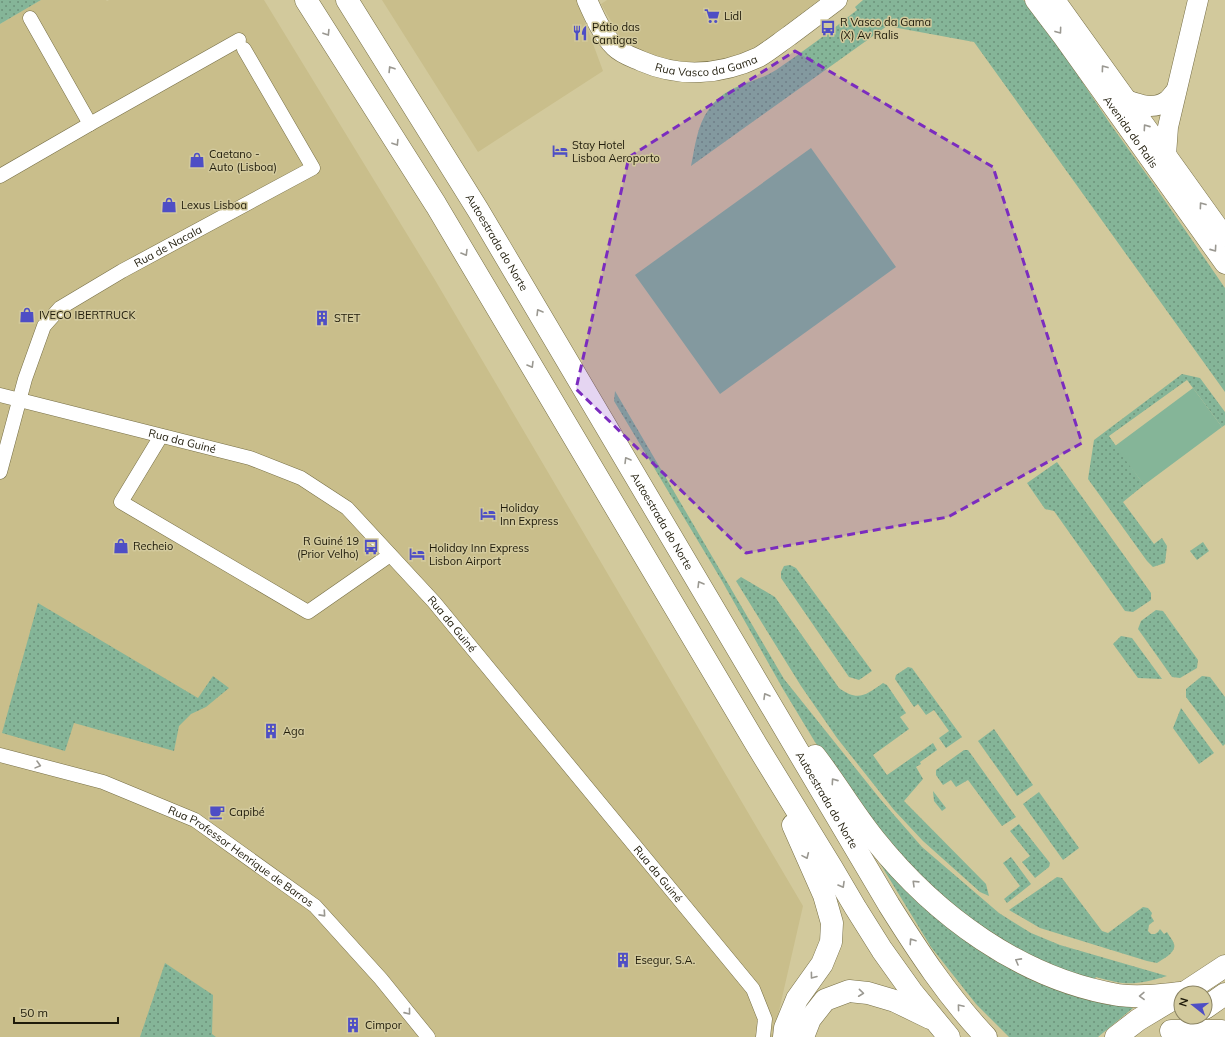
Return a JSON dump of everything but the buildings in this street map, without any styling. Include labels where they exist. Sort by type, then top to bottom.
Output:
[{"type":"highway","points":[[306,0],[436,205],[756,744],[882,950],[912,992],[949,1037]]},
{"type":"highway","name":"Autoestrada do Norte","points":[[347,0],[482,216],[909,937],[955,1001],[986,1037]]},
{"type":"highway","points":[[786,730],[801,742],[832,777],[874,840],[936,904],[969,930],[1023,963],[1055,978],[1087,988],[1119,995],[1142,996],[1173,994]]},
{"type":"highway","points":[[756,744],[824,895],[832,923],[831,942],[822,964],[797,999],[785,1028],[784,1037]]},
{"type":"highway","points":[[1195,985],[1225,966]]},
{"type":"highway","points":[[803,1037],[810,1019],[825,1000],[849,991],[868,993],[895,1001],[935,1020]]},
{"type":"highway","points":[[1213,1002],[1225,994]]},
{"type":"highway","points":[[1116,1037],[1138,1020],[1173,999]]},
{"type":"highway","points":[[1167,1034],[1180,1025]]},
{"type":"highway","points":[[1167,1034],[1225,1032]]},
{"type":"street","name":"Rua Vasco da Gama","points":[[587,0],[604,33],[621,52],[658,68],[679,72],[712,72],[742,65],[760,56],[838,0]]},
{"type":"street","name":"Avenida do Ralis","points":[[1035,0],[1225,264]]},
{"type":"street","name":"Avenida do Ralis","points":[[1055,0],[1225,237]]},
{"type":"street","points":[[1166,155],[1168,126],[1198,0]]},
{"type":"street","points":[[30,18],[90,124]]},
{"type":"street","name":"Rua de Nacala","points":[[0,176],[90,124],[241,45],[313,168],[122,271],[60,308],[44,326],[19,401],[0,472]]},
{"type":"street","points":[[1126,100],[1139,105],[1151,107],[1167,101],[1176,91]]},
{"type":"street","name":"Rua da Guiné","points":[[0,395],[250,458],[301,478],[347,508],[434,602],[753,989],[765,1019],[764,1037]]},
{"type":"street","points":[[161,436],[121,502],[308,612],[390,554]]},
{"type":"street","name":"Rua Professor Henrique de Barros","points":[[0,755],[103,782],[194,820],[316,906],[381,979],[428,1037]]},
{"type":"highlighted area","points":[[795,51],[993,167],[1082,443],[948,517],[746,553],[576,389],[629,157]]},
{"type":"shaded area","points":[[41,0],[264,0],[435,280],[803,906],[773,1037],[0,1037],[0,24]]},
{"type":"shaded area","points":[[382,0],[597,0],[581,11],[603,71],[478,152]]},
{"type":"shaded area","points":[[607,0],[819,0],[761,44],[742,53],[715,62],[687,62],[660,58],[635,48],[622,40],[601,4]]},
{"type":"green space","points":[[0,0],[41,0],[0,24]]},
{"type":"green space","points":[[863,0],[1023,0],[1026,2],[1057,44],[1111,125],[1225,288],[1225,392],[974,42],[887,26],[691,166],[697,136],[702,122],[705,115],[716,100],[732,89],[776,70],[857,10],[855,7]]},
{"type":"green space","points":[[811,148],[896,267],[720,394],[635,275]]},
{"type":"green space","points":[[1182,374],[1200,378],[1225,412],[1225,425],[1222,427],[1187,380],[1109,436],[1144,485],[1123,502],[1154,544],[1162,538],[1167,546],[1165,563],[1153,567],[1147,561],[1088,479],[1094,440]]},
{"type":"green space","points":[[1193,388],[1222,427],[1144,485],[1115,446]]},
{"type":"green space","points":[[615,391],[784,679],[881,800],[922,847],[999,913],[1031,933],[1060,945],[1167,976],[1139,983],[1116,982],[1096,977],[1093,981],[1012,949],[937,895],[867,819],[815,742],[722,581],[614,401]]},
{"type":"green space","points":[[1057,462],[1151,593],[1151,600],[1133,612],[1125,611],[1054,511],[1045,509],[1027,483]]},
{"type":"green space","points":[[1203,542],[1209,551],[1197,560],[1190,551]]},
{"type":"green space","points":[[790,565],[796,568],[872,671],[859,680],[849,677],[781,578],[781,572],[784,566]]},
{"type":"green space","points":[[741,577],[775,597],[839,688],[857,696],[867,694],[883,683],[887,685],[906,713],[900,717],[909,729],[873,755],[887,775],[933,743],[937,750],[920,762],[921,764],[916,767],[923,779],[904,801],[986,884],[989,896],[980,892],[923,841],[894,810],[837,738],[801,686],[736,581]]},
{"type":"green space","points":[[38,603],[198,698],[213,676],[229,688],[206,707],[191,714],[179,726],[174,751],[74,723],[65,751],[2,733]]},
{"type":"green space","points":[[1156,610],[1163,611],[1198,660],[1197,668],[1180,678],[1172,677],[1138,629],[1141,621]]},
{"type":"green space","points":[[1121,636],[1132,638],[1162,679],[1138,678],[1113,644]]},
{"type":"green space","points":[[908,667],[912,668],[962,737],[946,748],[939,738],[949,731],[934,710],[926,715],[918,704],[914,707],[895,679],[896,675]]},
{"type":"green space","points":[[1202,676],[1210,677],[1225,697],[1225,744],[1223,746],[1186,697],[1186,689]]},
{"type":"green space","points":[[1181,708],[1214,753],[1199,764],[1173,728]]},
{"type":"green space","points":[[994,729],[1033,785],[1017,796],[978,741]]},
{"type":"green space","points":[[964,750],[968,750],[1016,817],[1002,826],[968,780],[956,787],[951,780],[943,785],[936,775],[936,770]]},
{"type":"green space","points":[[933,791],[946,808],[942,811],[934,801]]},
{"type":"green space","points":[[1039,792],[1079,848],[1063,860],[1023,804]]},
{"type":"green space","points":[[856,824],[881,855],[1068,990],[1133,1008],[1098,1037],[1009,1037],[976,1004],[931,947]]},
{"type":"green space","points":[[1019,824],[1050,863],[1049,867],[1035,878],[1022,862],[1030,856],[1010,831]]},
{"type":"green space","points":[[1011,857],[1031,884],[1007,903],[1004,899],[1020,886],[1003,863]]},
{"type":"green space","points":[[1057,877],[1062,878],[1102,931],[1108,933],[1143,907],[1148,908],[1152,913],[1151,916],[1154,921],[1149,925],[1148,931],[1151,934],[1155,934],[1160,929],[1164,934],[1167,932],[1173,942],[1174,947],[1172,952],[1157,963],[1147,961],[1040,928],[1009,910]]},
{"type":"green space","points":[[165,963],[213,995],[212,1034],[216,1037],[140,1037]]},
{"type":"place","name":"Lidl","points":[[712,16]]},
{"type":"place","name":"R Vasco da Gama (X) Av Ralis","points":[[828,28]]},
{"type":"place","name":"Pátio das Cantigas","points":[[580,33]]},
{"type":"place","name":"Stay Hotel Lisboa Aeroporto","points":[[560,151]]},
{"type":"place","name":"Caetano - Auto (Lisboa)","points":[[197,160]]},
{"type":"place","name":"Lexus Lisboa","points":[[169,205]]},
{"type":"place","name":"IVECO IBERTRUCK","points":[[27,315]]},
{"type":"place","name":"STET","points":[[322,318]]},
{"type":"place","name":"Holiday Inn Express","points":[[488,514]]},
{"type":"place","name":"Recheio","points":[[121,546]]},
{"type":"place","name":"R Guiné 19 (Prior Velho)","points":[[371,547]]},
{"type":"place","name":"Holiday Inn Express Lisbon Airport","points":[[417,554]]},
{"type":"place","name":"Aga","points":[[271,731]]},
{"type":"place","name":"Capibé","points":[[217,812]]},
{"type":"place","name":"Esegur, S.A.","points":[[623,960]]},
{"type":"place","name":"Cimpor","points":[[353,1025]]}]
